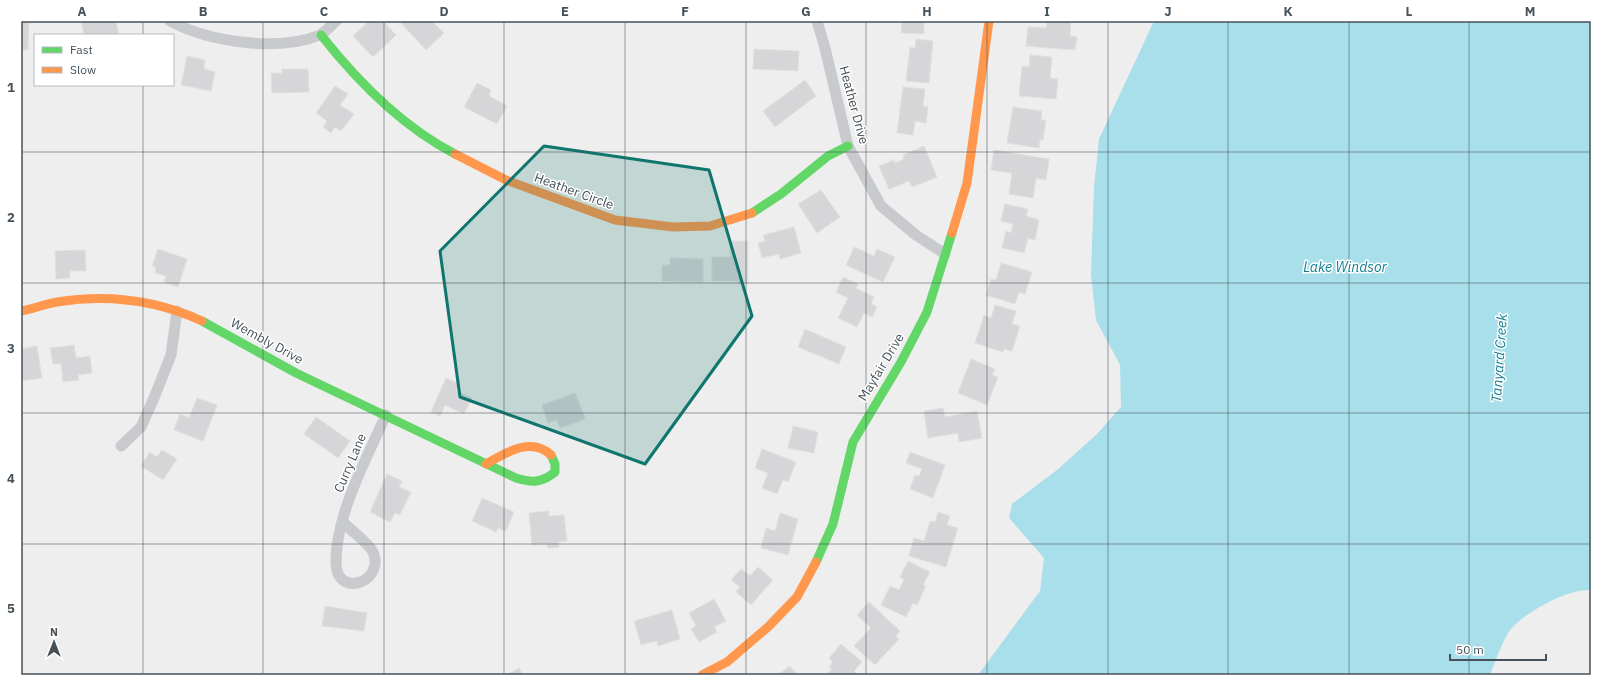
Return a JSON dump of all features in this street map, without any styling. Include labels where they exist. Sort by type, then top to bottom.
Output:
[{"type":"street","points":[[170,21],[183,28],[233,41],[285,44],[321,34],[336,21]]},
{"type":"street","name":"Heather Drive","points":[[817,21],[826,48],[848,146],[881,206],[916,235],[945,254]]},
{"type":"street","name":"Mayfair Drive","points":[[702,675],[726,662],[768,627],[797,597],[818,558],[833,524],[853,442],[900,362],[927,312],[967,183],[989,21]]},
{"type":"street","name":"Heather Circle","points":[[321,34],[348,69],[401,120],[439,144],[506,180],[615,220],[673,227],[710,226],[748,215],[781,194],[828,156],[848,146]]},
{"type":"street","name":"Wembly Drive","points":[[21,311],[55,302],[104,298],[141,302],[177,311],[217,328],[272,361],[486,464],[517,478],[534,482],[546,479],[555,472],[556,463],[554,456],[549,452],[534,447],[519,447],[486,464]]},
{"type":"street","points":[[121,446],[140,427],[154,398],[171,355],[177,311]]},
{"type":"street","name":"Curry Lane","points":[[343,522],[365,543],[373,553],[375,563],[371,575],[360,583],[348,584],[340,578],[336,564],[336,547],[343,522],[360,472],[386,415]]},
{"type":"highlighted area","points":[[544,146],[709,170],[752,316],[645,464],[460,397],[440,251]]},
{"type":"water","name":"Lake Windsor","points":[[1154,21],[1591,21],[1591,590],[1582,590],[1560,597],[1538,608],[1519,621],[1506,637],[1490,675],[978,675],[1040,591],[1044,558],[1009,518],[1012,504],[1057,470],[1097,434],[1121,407],[1120,365],[1096,320],[1091,275],[1094,187],[1099,139]]},
{"type":"building","points":[[21,21],[29,21],[28,50],[21,50]]},
{"type":"building","points":[[81,21],[116,21],[119,34],[84,34]]},
{"type":"building","points":[[369,21],[383,21],[396,35],[373,57],[353,36]]},
{"type":"building","points":[[403,21],[432,21],[444,33],[426,50],[401,23]]},
{"type":"building","points":[[902,21],[924,21],[924,34],[901,33]]},
{"type":"building","points":[[1047,21],[1071,21],[1070,36],[1077,37],[1075,50],[1026,46],[1028,27],[1046,28]]},
{"type":"building","points":[[916,39],[933,41],[929,83],[906,81],[910,47],[915,48]]},
{"type":"building","points":[[754,49],[799,51],[798,71],[753,69]]},
{"type":"building","points":[[1030,55],[1052,57],[1050,78],[1058,79],[1056,99],[1019,96],[1022,66],[1029,67]]},
{"type":"building","points":[[187,56],[205,60],[204,69],[215,72],[211,91],[181,85]]},
{"type":"building","points":[[282,69],[308,69],[309,92],[272,93],[271,73],[282,73]]},
{"type":"building","points":[[805,80],[816,96],[775,127],[763,111]]},
{"type":"building","points":[[477,83],[491,90],[489,96],[507,106],[497,124],[464,107]]},
{"type":"building","points":[[335,86],[348,94],[340,105],[354,114],[341,131],[335,127],[331,133],[323,127],[327,121],[316,113]]},
{"type":"building","points":[[903,87],[925,89],[923,106],[928,107],[926,123],[915,121],[913,135],[897,133]]},
{"type":"building","points":[[1013,107],[1042,111],[1041,120],[1046,120],[1043,140],[1040,140],[1039,148],[1007,143]]},
{"type":"building","points":[[924,146],[937,177],[912,187],[909,181],[889,189],[879,166],[894,160],[895,163],[904,159],[903,155]]},
{"type":"building","points":[[994,150],[1049,159],[1046,180],[1036,178],[1033,198],[1009,194],[1012,173],[991,170]]},
{"type":"building","points":[[821,190],[840,217],[817,233],[798,204]]},
{"type":"building","points":[[1005,204],[1028,209],[1026,216],[1039,220],[1035,240],[1028,238],[1024,253],[1002,248],[1006,231],[1011,233],[1013,224],[1001,221]]},
{"type":"building","points":[[794,227],[801,253],[780,259],[779,254],[762,258],[758,243],[765,241],[763,235]]},
{"type":"building","points":[[730,241],[748,241],[748,284],[738,284],[738,281],[712,281],[712,257],[730,257]]},
{"type":"building","points":[[854,247],[874,256],[877,249],[895,257],[883,282],[846,265]]},
{"type":"building","points":[[158,249],[187,259],[178,287],[164,282],[166,276],[155,273],[156,267],[152,266]]},
{"type":"building","points":[[85,250],[86,271],[70,271],[70,278],[56,279],[55,251]]},
{"type":"building","points":[[670,258],[703,259],[703,282],[662,281],[662,265],[670,265]]},
{"type":"building","points":[[1001,263],[1032,272],[1025,294],[1019,292],[1015,304],[986,295],[991,279],[996,280]]},
{"type":"building","points":[[843,277],[858,284],[856,288],[874,297],[871,304],[877,307],[872,317],[864,313],[857,327],[838,318],[848,298],[836,292]]},
{"type":"building","points":[[995,305],[1016,311],[1012,324],[1020,326],[1012,351],[1004,349],[1003,352],[975,343],[984,315],[991,318]]},
{"type":"building","points":[[805,329],[846,347],[839,364],[798,347]]},
{"type":"building","points":[[74,345],[76,358],[90,356],[92,373],[78,375],[79,380],[63,382],[61,364],[53,364],[50,348]]},
{"type":"building","points":[[37,346],[42,378],[21,381],[21,349]]},
{"type":"building","points":[[971,359],[995,369],[992,375],[998,377],[987,405],[958,393]]},
{"type":"building","points":[[446,378],[459,384],[456,391],[472,398],[464,414],[445,405],[440,416],[431,412]]},
{"type":"building","points":[[575,393],[585,419],[560,428],[557,420],[548,423],[542,405]]},
{"type":"building","points":[[197,398],[217,405],[203,441],[174,430],[180,414],[189,418]]},
{"type":"building","points":[[943,408],[945,417],[977,411],[982,438],[959,442],[958,433],[928,438],[924,411]]},
{"type":"building","points":[[316,417],[350,441],[338,458],[304,434]]},
{"type":"building","points":[[793,426],[818,432],[814,453],[788,448]]},
{"type":"building","points":[[762,449],[796,462],[788,482],[783,480],[777,494],[762,488],[768,473],[755,468]]},
{"type":"building","points":[[162,450],[177,459],[163,480],[141,466],[150,452],[157,457]]},
{"type":"building","points":[[910,452],[945,465],[933,498],[910,489],[915,475],[919,476],[922,469],[906,463]]},
{"type":"building","points":[[387,474],[402,481],[399,487],[411,492],[400,515],[395,513],[390,522],[370,512]]},
{"type":"building","points":[[482,498],[514,512],[506,531],[498,528],[496,532],[472,521]]},
{"type":"building","points":[[549,511],[549,516],[564,515],[567,541],[558,542],[559,547],[548,548],[547,544],[532,545],[529,513]]},
{"type":"building","points":[[938,512],[950,516],[947,525],[958,528],[946,567],[909,556],[914,538],[924,541],[930,521],[935,522]]},
{"type":"building","points":[[780,513],[798,519],[788,555],[761,548],[766,528],[775,531]]},
{"type":"building","points":[[908,561],[930,572],[923,585],[926,586],[917,605],[913,603],[906,617],[881,605],[890,586],[899,590],[904,580],[900,577]]},
{"type":"building","points":[[758,567],[773,580],[751,605],[736,592],[740,587],[731,580],[741,569],[750,576]]},
{"type":"building","points":[[714,599],[726,621],[714,627],[717,632],[699,642],[691,629],[696,626],[689,613]]},
{"type":"building","points":[[869,602],[900,631],[896,636],[899,639],[875,665],[854,646],[871,628],[857,615]]},
{"type":"building","points":[[325,606],[367,613],[364,631],[322,626]]},
{"type":"building","points":[[672,610],[680,639],[658,646],[657,641],[641,645],[634,621]]},
{"type":"building","points":[[841,644],[862,662],[854,671],[858,675],[826,675],[832,669],[829,667],[833,662],[829,658]]},
{"type":"building","points":[[790,666],[797,675],[778,675]]},
{"type":"building","points":[[519,668],[523,675],[507,675]]},
{"type":"traffic: fast","points":[[321,35],[365,86],[382,102],[416,130],[455,154]]},
{"type":"traffic: fast","points":[[752,213],[781,194],[828,156],[848,146]]},
{"type":"traffic: fast","points":[[816,562],[833,524],[853,442],[901,362],[927,312],[952,233]]},
{"type":"traffic: fast","points":[[202,321],[296,373],[516,478],[527,481],[537,481],[550,476],[555,472],[555,464],[551,455]]},
{"type":"traffic: slow","points":[[952,233],[967,183],[989,21]]},
{"type":"traffic: slow","points":[[455,154],[506,180],[615,220],[673,227],[710,226],[752,213]]},
{"type":"traffic: slow","points":[[21,311],[57,302],[113,299],[167,308],[202,321]]},
{"type":"traffic: slow","points":[[486,464],[501,455],[518,448],[535,447],[543,449],[551,455]]},
{"type":"traffic: slow","points":[[702,675],[727,662],[768,627],[797,597],[816,562]]},
{"type":"water label","name":"Tanyard Creek","points":[[1499,358]]}]
